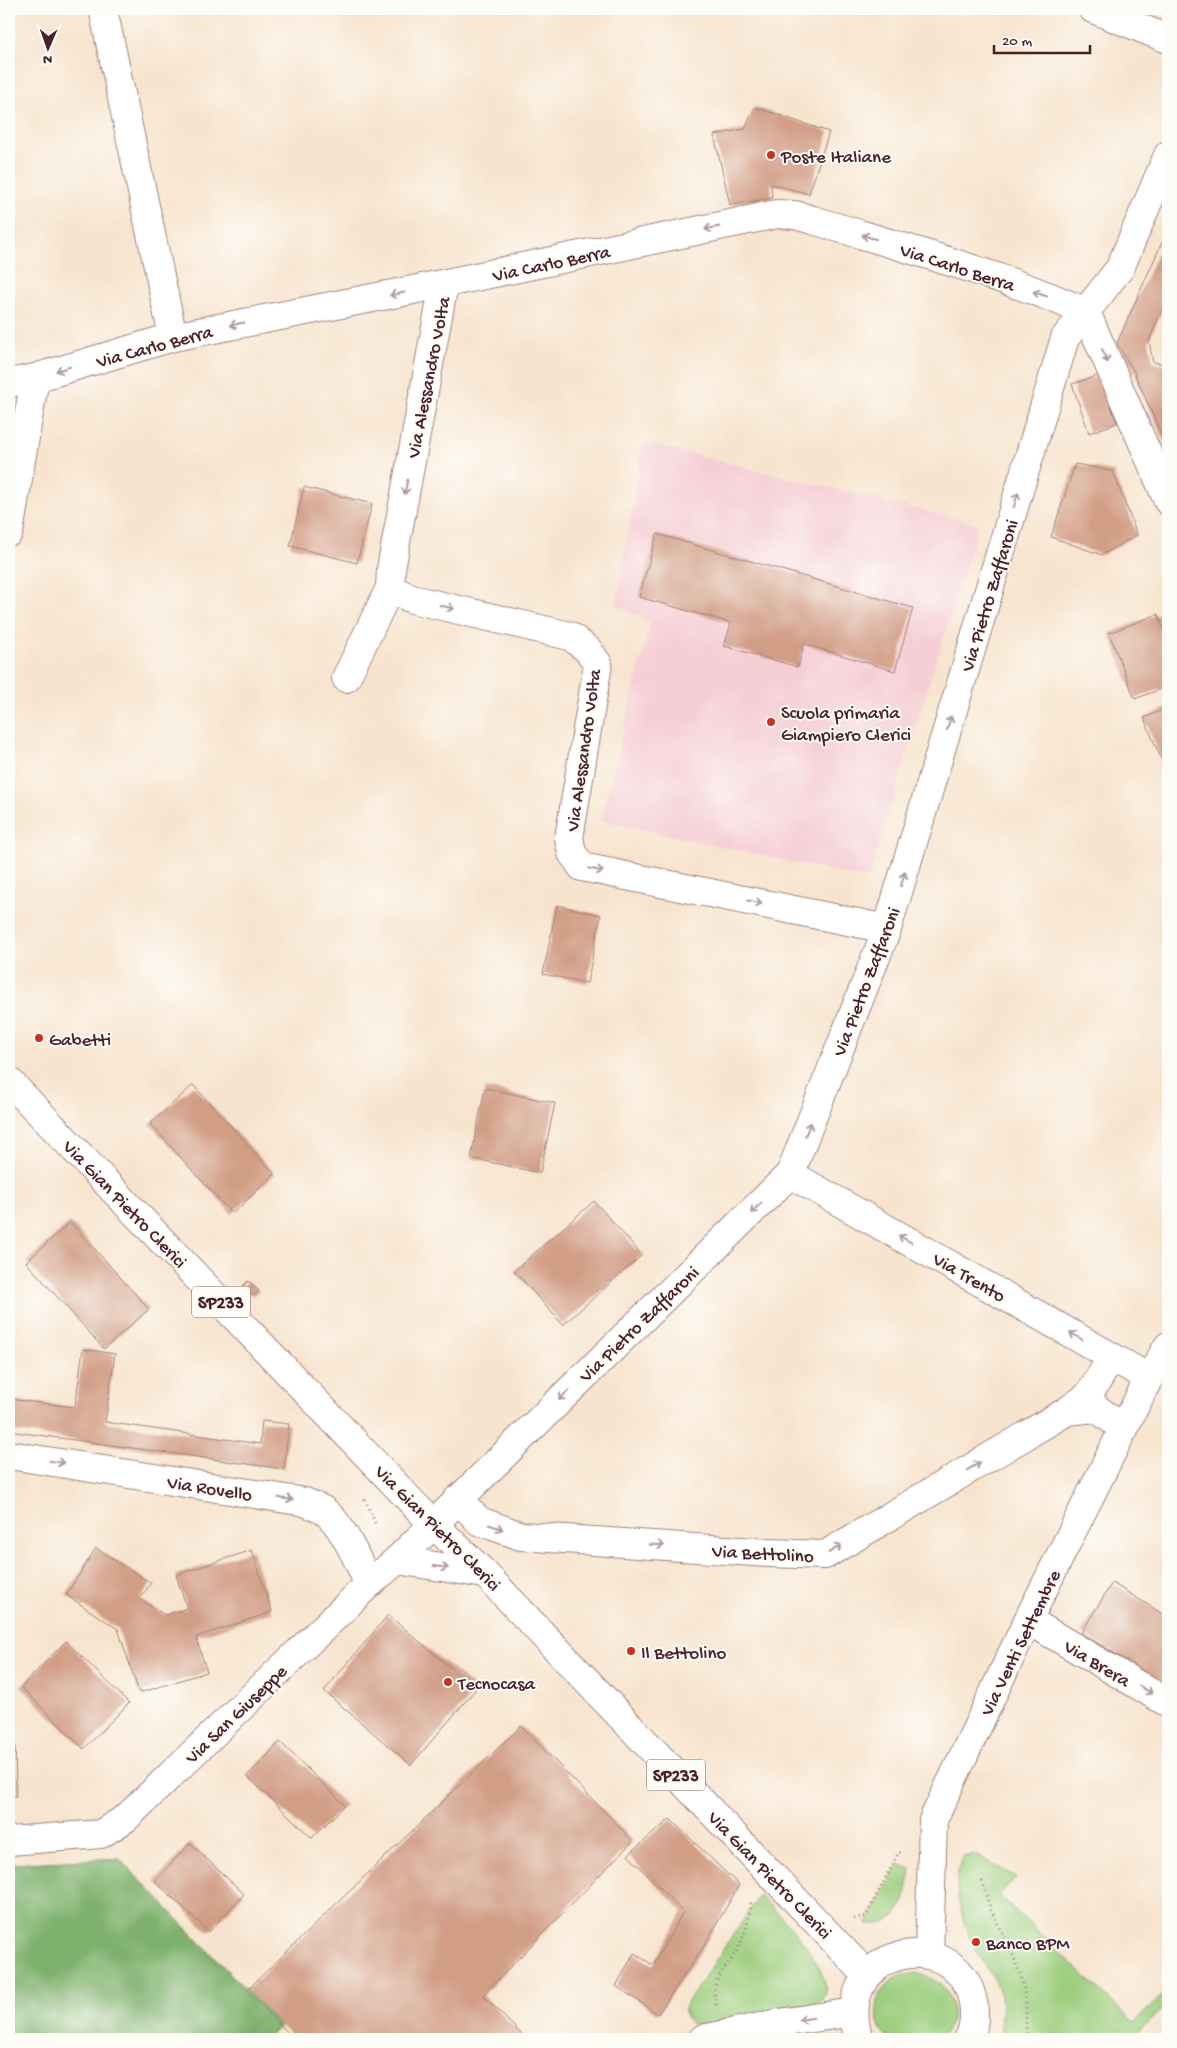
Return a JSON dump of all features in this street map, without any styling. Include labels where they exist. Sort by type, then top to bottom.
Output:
[{"type":"street","points":[[103,9],[173,337]]},
{"type":"street","points":[[1094,9],[1168,39]]},
{"type":"street","name":"Via Pietro Zaffaroni","points":[[433,1524],[790,1174],[887,929],[1065,338],[1120,268],[1168,158]]},
{"type":"street","name":"Via Carlo Berra","points":[[22,380],[173,337],[444,284],[777,214],[795,215],[813,220],[964,267],[1064,302],[1086,312]]},
{"type":"street","name":"Via Alessandro Volta","points":[[346,678],[390,588],[391,569],[444,284]]},
{"type":"street","points":[[1086,312],[1168,501]]},
{"type":"street","points":[[9,532],[22,380]]},
{"type":"street","name":"Via Alessandro Volta","points":[[390,588],[412,599],[570,636],[588,650],[598,664],[569,838],[572,853],[582,867],[887,929]]},
{"type":"street","name":"Via Gian Pietro Clerici","points":[[9,1081],[433,1524],[485,1574],[867,1975]]},
{"type":"street","name":"Via Trento","points":[[790,1174],[1149,1378]]},
{"type":"street","name":"Via Venti Settembre","points":[[929,1955],[933,1820],[1028,1620],[1149,1378],[1168,1346]]},
{"type":"street","points":[[1067,1411],[1088,1396],[1112,1357]]},
{"type":"street","name":"Via Bettolino","points":[[458,1499],[479,1521],[521,1536],[824,1555],[1067,1411],[1096,1408],[1124,1429]]},
{"type":"street","name":"Via Rovello","points":[[9,1455],[305,1502],[322,1510],[333,1519],[369,1584]]},
{"type":"street","name":"Via San Giuseppe","points":[[9,1841],[101,1834],[126,1818],[433,1524]]},
{"type":"street","points":[[397,1560],[485,1574]]},
{"type":"street","name":"Via Brera","points":[[1028,1620],[1168,1703]]},
{"type":"street","points":[[859,2039],[854,2022],[854,2003],[861,1984],[875,1967],[890,1958],[910,1953],[929,1955],[947,1963],[962,1976],[971,1993],[975,2013],[972,2033],[968,2039]]},
{"type":"street","points":[[715,2037],[779,2023],[854,2012]]},
{"type":"path","points":[[853,1919],[866,1916],[899,1852],[932,1866]]},
{"type":"path","points":[[982,1881],[990,1908],[1012,1952],[1023,1984],[1026,2001],[1026,2039]]},
{"type":"path","points":[[715,2037],[713,1990],[717,1976],[735,1954],[742,1940],[750,1917],[751,1893]]},
{"type":"path","points":[[274,2039],[281,2034],[287,2039]]},
{"type":"shaded area","name":"Scuola primaria Giampiero Clerici","points":[[643,442],[979,524],[868,879],[601,820],[650,623],[616,604]]},
{"type":"green space","points":[[978,1856],[1016,1877],[999,1895],[1134,2023],[1168,1990],[1168,2003],[1132,2039],[1002,2039],[1000,1993],[995,1980],[977,1952],[965,1926],[959,1902],[957,1878],[959,1867],[962,1857]]},
{"type":"green space","points":[[119,1858],[281,2026],[265,2039],[9,2039],[9,1864]]},
{"type":"green space","points":[[898,1864],[911,1869],[901,1908],[888,1920],[879,1924],[867,1924]]},
{"type":"green space","points":[[760,1895],[806,1946],[817,1963],[824,1979],[825,1992],[819,2002],[808,2006],[701,2025],[692,2024],[685,2013],[685,2006]]},
{"type":"green space","points":[[916,1973],[938,1983],[950,1998],[952,2018],[948,2028],[940,2039],[889,2039],[879,2025],[877,2017],[878,2000],[886,1986],[893,1980],[907,1974]]},
{"type":"green space","points":[[808,2030],[821,2039],[760,2039]]},
{"type":"building","points":[[1148,9],[1164,9],[1164,10],[1153,11]]},
{"type":"building","points":[[755,107],[829,132],[809,194],[771,184],[772,198],[730,205],[714,135],[745,129]]},
{"type":"building","points":[[1168,229],[1168,296],[1149,341],[1153,362],[1168,365],[1168,450],[1133,370],[1117,343]]},
{"type":"building","points":[[1100,375],[1117,423],[1089,433],[1072,384]]},
{"type":"building","points":[[1075,464],[1113,471],[1137,535],[1102,555],[1051,537]]},
{"type":"building","points":[[304,487],[372,504],[357,563],[290,546]]},
{"type":"building","points":[[657,534],[913,608],[895,671],[804,644],[798,667],[724,646],[731,623],[639,597]]},
{"type":"building","points":[[1158,614],[1168,641],[1168,686],[1135,699],[1109,633]]},
{"type":"building","points":[[1168,707],[1168,760],[1163,763],[1144,718]]},
{"type":"building","points":[[557,905],[601,915],[587,983],[543,974]]},
{"type":"building","points":[[193,1085],[275,1174],[232,1214],[150,1124]]},
{"type":"building","points":[[485,1088],[555,1103],[540,1173],[471,1158]]},
{"type":"building","points":[[594,1201],[642,1255],[563,1325],[514,1271]]},
{"type":"building","points":[[70,1222],[149,1309],[104,1349],[26,1262]]},
{"type":"building","points":[[248,1281],[259,1291],[253,1296],[242,1287]]},
{"type":"building","points":[[83,1349],[115,1354],[105,1422],[260,1444],[262,1421],[289,1424],[284,1469],[9,1431],[9,1399],[75,1407]]},
{"type":"building","points":[[96,1548],[151,1583],[140,1599],[165,1615],[187,1608],[176,1575],[252,1550],[272,1612],[196,1637],[207,1672],[139,1693],[118,1629],[66,1595]]},
{"type":"building","points":[[1112,1583],[1168,1617],[1168,1686],[1081,1633]]},
{"type":"building","points":[[388,1615],[476,1689],[411,1765],[324,1691]]},
{"type":"building","points":[[66,1641],[129,1703],[84,1749],[21,1687]]},
{"type":"building","points":[[521,1726],[633,1841],[483,1995],[526,2039],[472,2039],[466,2033],[460,2039],[294,2039],[247,1990]]},
{"type":"building","points":[[9,1730],[15,1730],[16,1796],[9,1796]]},
{"type":"building","points":[[280,1742],[345,1805],[312,1838],[247,1776]]},
{"type":"building","points":[[670,1819],[739,1885],[704,1946],[658,2014],[616,1986],[634,1953],[653,1965],[683,1912],[628,1855]]},
{"type":"building","points":[[190,1843],[244,1894],[209,1932],[155,1881]]},
{"type":"place","name":"Poste Italiane","points":[[771,155]]},
{"type":"place","name":"Scuola primaria Giampiero Clerici","points":[[771,722]]},
{"type":"place","name":"Gabetti","points":[[39,1038]]},
{"type":"place","name":"Il Bettolino","points":[[631,1651]]},
{"type":"place","name":"Tecnocasa","points":[[448,1682]]},
{"type":"place","name":"Banco BPM","points":[[976,1942]]}]
